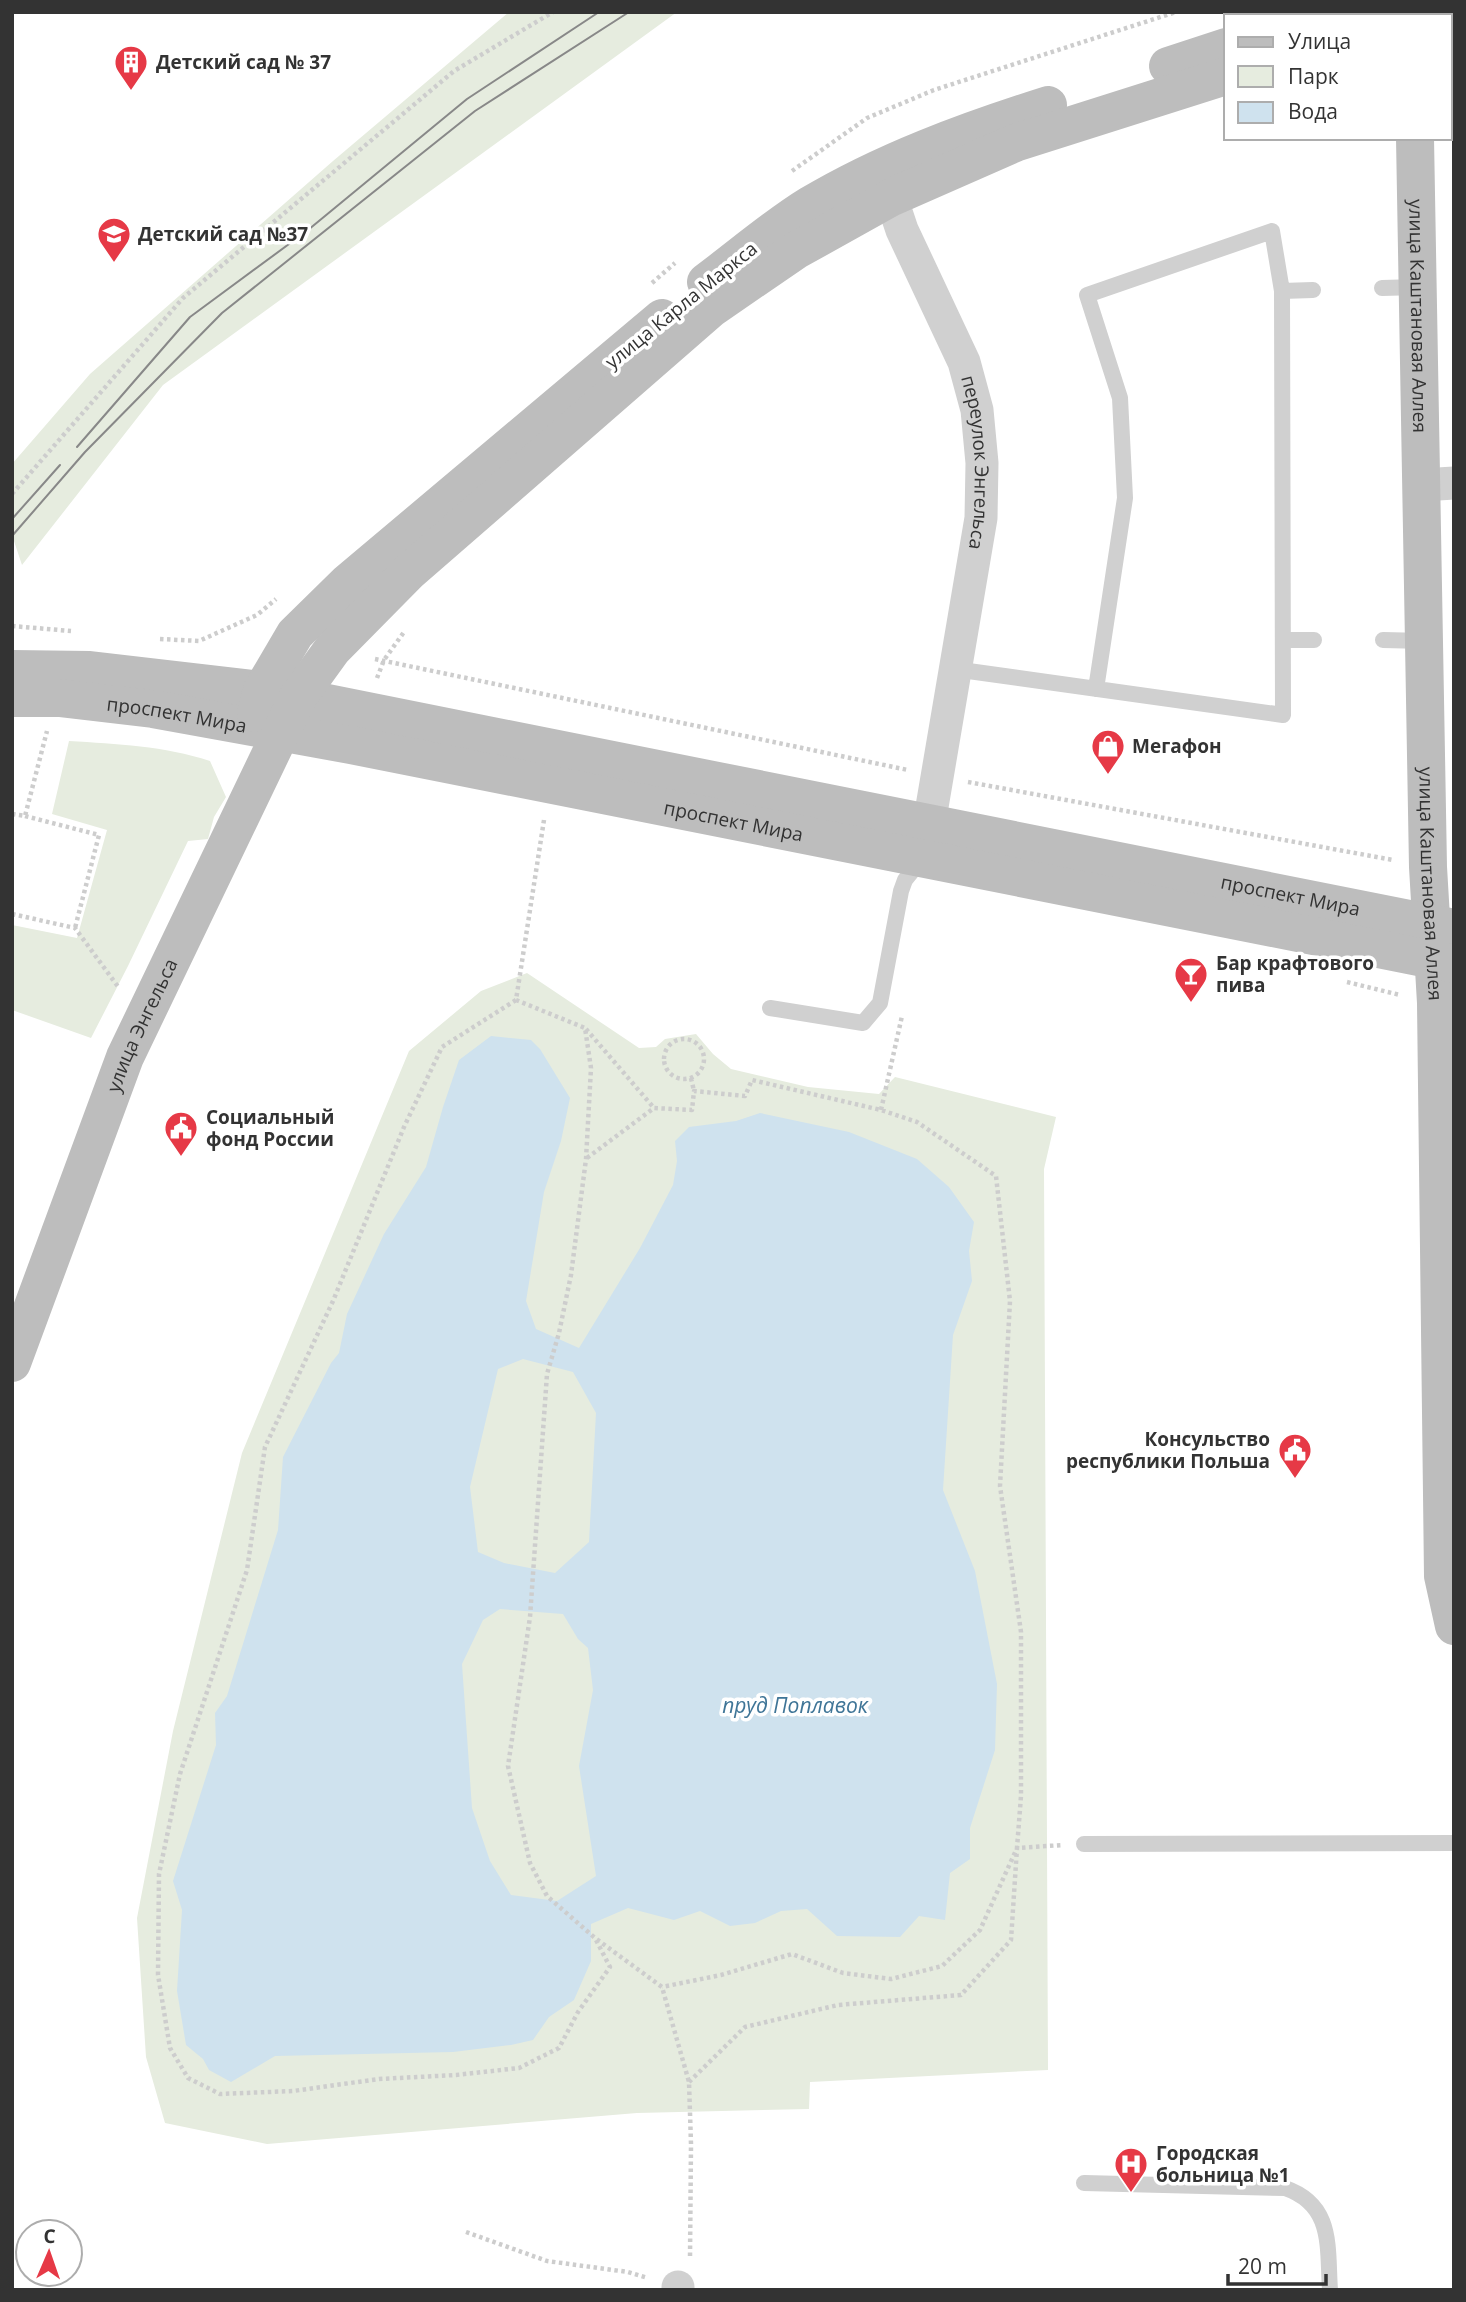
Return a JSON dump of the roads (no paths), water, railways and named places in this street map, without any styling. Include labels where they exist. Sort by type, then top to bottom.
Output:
[{"type":"main road","name":"улица Карла Маркса","points":[[886,182],[970,130],[1224,48]]},
{"type":"main road","name":"улица Карла Маркса","points":[[267,730],[280,693],[295,634],[338,592],[694,291],[808,206],[1224,77]]},
{"type":"main road","name":"улица Каштановая Аллея","points":[[1415,140],[1400,288],[1438,484],[1425,640],[1443,944],[1443,1576],[1454,1626]]},
{"type":"main road","name":"проспект Мира","points":[[12,669],[90,670],[280,693],[926,840],[1443,944]]},
{"type":"main road","name":"проспект Мира","points":[[12,698],[59,698],[153,709],[926,840]]},
{"type":"main road","name":"улица Энгельса","points":[[12,1363],[125,1057],[267,730]]},
{"type":"street","name":"переулок Энгельса","points":[[886,182],[902,230],[964,362],[977,410],[982,463],[981,518],[926,840]]},
{"type":"lane","points":[[954,669],[1096,689],[1283,715],[1282,291],[1272,232],[1087,295],[1120,398],[1125,498],[1096,689]]},
{"type":"lane","points":[[1282,291],[1312,290]]},
{"type":"lane","points":[[1283,640],[1314,640]]},
{"type":"lane","points":[[1383,640],[1425,640]]},
{"type":"lane","points":[[769,1008],[863,1023],[880,1003],[905,880],[926,840]]},
{"type":"lane","points":[[1084,1844],[1454,1843]]},
{"type":"lane","points":[[1084,2183],[1286,2188],[1304,2194],[1326,2225],[1330,2290]]},
{"type":"water","name":"пруд Поплавок","points":[[491,1036],[531,1040],[540,1049],[570,1098],[561,1141],[544,1192],[526,1301],[536,1329],[579,1348],[640,1248],[673,1185],[677,1161],[675,1141],[689,1127],[736,1121],[760,1113],[849,1132],[917,1159],[949,1187],[974,1222],[969,1251],[972,1281],[953,1335],[943,1490],[975,1571],[997,1684],[995,1750],[970,1828],[970,1859],[950,1873],[945,1920],[919,1916],[900,1937],[837,1936],[807,1909],[781,1911],[755,1923],[730,1926],[700,1911],[674,1920],[628,1908],[591,1924],[591,1961],[574,2000],[549,2017],[533,2040],[453,2052],[275,2056],[231,2082],[209,2070],[203,2059],[186,2045],[177,1991],[182,1910],[173,1881],[216,1745],[215,1713],[227,1696],[278,1530],[283,1457],[331,1363],[339,1353],[347,1314],[384,1234],[426,1167],[459,1060]],"holes":[[[523,1359],[573,1372],[596,1413],[589,1542],[555,1573],[504,1563],[478,1552],[470,1487],[498,1369]],[[500,1609],[563,1614],[578,1639],[588,1648],[593,1690],[579,1766],[596,1876],[557,1901],[511,1895],[490,1861],[472,1808],[462,1664],[483,1620]]]},
{"type":"tram line","points":[[77,447],[190,317],[308,230],[467,99],[599,12]]},
{"type":"tram line","points":[[12,536],[85,452],[222,313],[475,111],[629,12]]},
{"type":"tram line","points":[[12,519],[60,465]]},
{"type":"place","name":"Детский сад № 37","points":[[131,92]]},
{"type":"place","name":"Детский сад №37","points":[[114,264]]},
{"type":"place","name":"Мегафон","points":[[1108,776]]},
{"type":"place","name":"Бар крафтового пива","points":[[1191,1004]]},
{"type":"place","name":"Социальный фонд России","points":[[181,1158]]},
{"type":"place","name":"Консульство республики Польша","points":[[1295,1480]]},
{"type":"place","name":"Городская больница №1","points":[[1131,2194]]}]
